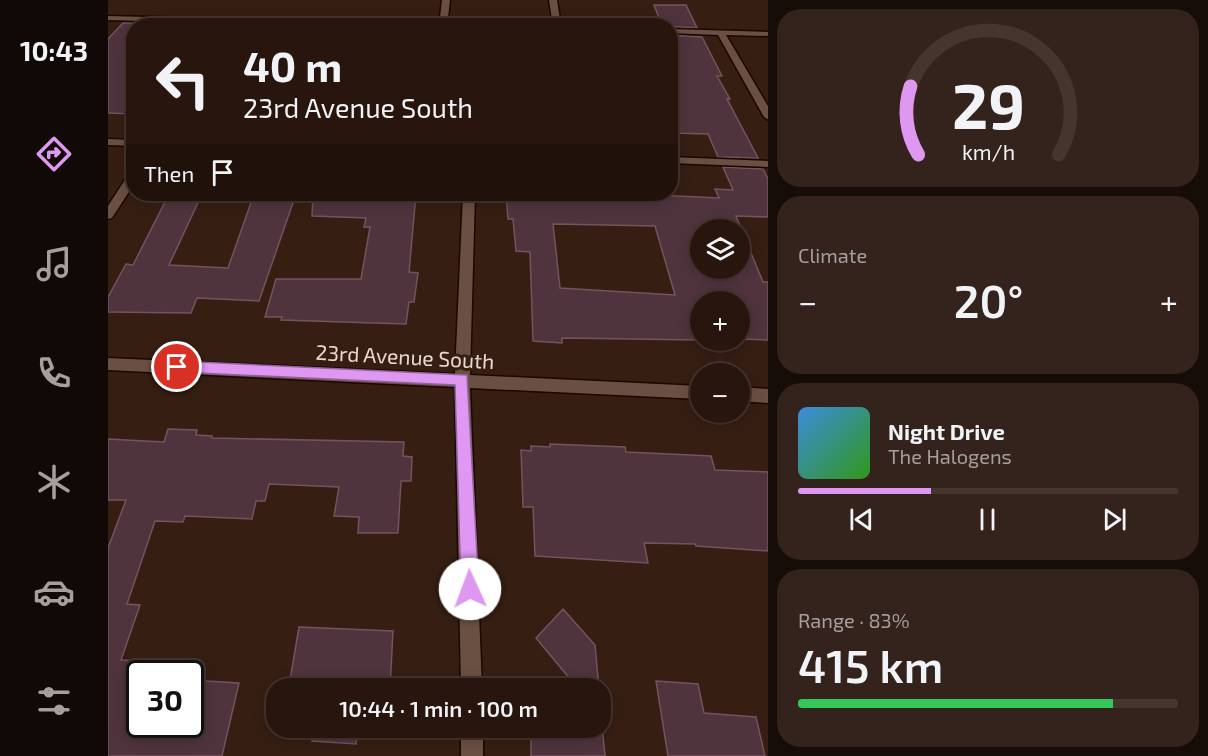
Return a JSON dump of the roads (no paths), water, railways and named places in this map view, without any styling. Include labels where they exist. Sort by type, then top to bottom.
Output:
[{"type":"street","points":[[444,18],[446,0]]},
{"type":"street","points":[[553,0],[556,18]]},
{"type":"street","points":[[108,18],[126,19]]},
{"type":"street","points":[[678,31],[768,34]]},
{"type":"street","points":[[721,33],[768,117]]},
{"type":"street","points":[[108,142],[126,143]]},
{"type":"street","points":[[678,160],[768,164]]},
{"type":"street","points":[[108,215],[126,187]]},
{"type":"street","points":[[469,201],[462,380],[472,678]]},
{"type":"street","name":"23rd Avenue South","points":[[108,364],[690,391]]},
{"type":"street","points":[[750,395],[768,396]]},
{"type":"street","points":[[472,738],[472,756]]}]
